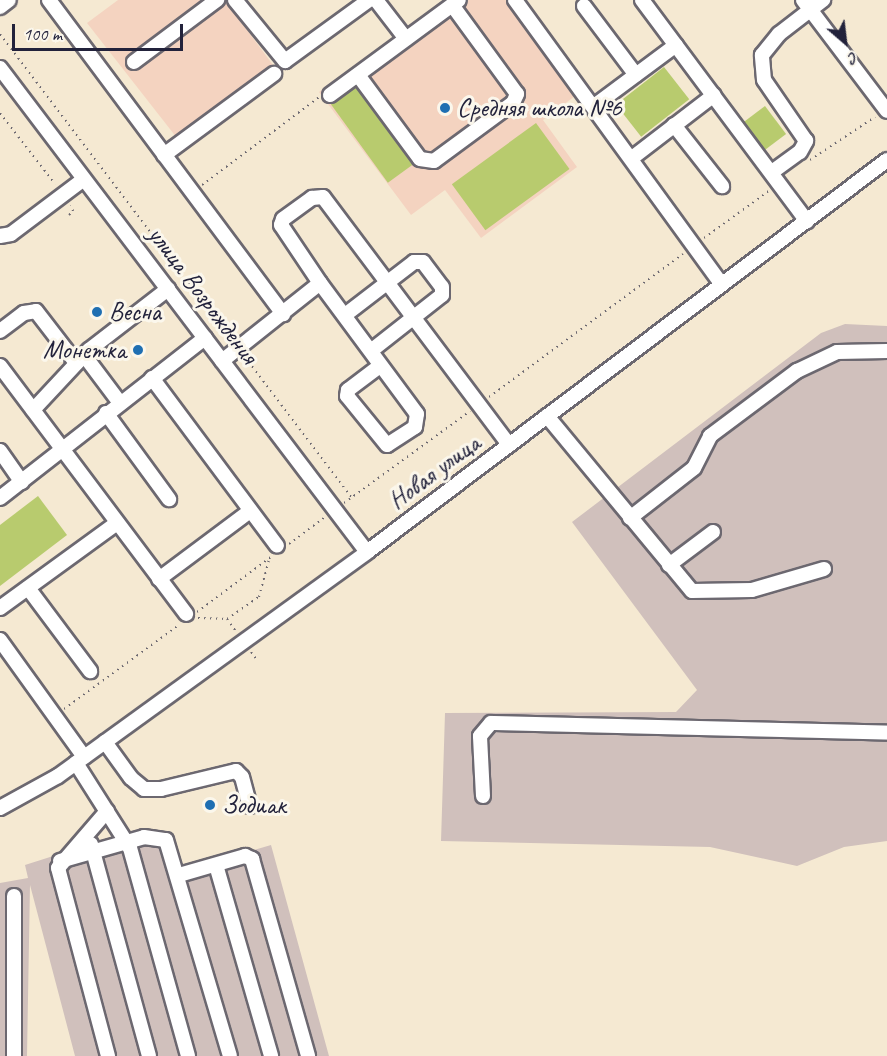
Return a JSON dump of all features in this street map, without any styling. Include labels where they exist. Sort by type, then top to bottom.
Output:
[{"type":"street","points":[[49,0],[283,314]]},
{"type":"street","points":[[134,62],[217,0]]},
{"type":"street","points":[[235,0],[285,61],[369,0]]},
{"type":"street","points":[[376,0],[406,39]]},
{"type":"street","points":[[516,0],[721,284]]},
{"type":"street","points":[[642,0],[807,221]]},
{"type":"street","points":[[772,172],[800,152],[806,141],[764,80],[760,63],[772,40],[806,5],[823,0]]},
{"type":"street","points":[[330,95],[455,3],[517,94],[513,103],[434,161],[420,159],[358,75]]},
{"type":"street","points":[[806,5],[887,111]]},
{"type":"street","points":[[584,6],[636,75]]},
{"type":"street","points":[[594,106],[676,45]]},
{"type":"street","name":"улица Возрождения","points":[[0,68],[367,552]]},
{"type":"street","points":[[164,155],[274,74]]},
{"type":"street","points":[[632,158],[714,95]]},
{"type":"street","points":[[674,125],[722,186]]},
{"type":"street","name":"Новая улица","points":[[0,808],[80,760],[367,552],[887,160]]},
{"type":"street","points":[[0,236],[10,234],[84,179]]},
{"type":"street","points":[[380,366],[348,390],[346,396],[387,445],[415,427],[418,421],[380,366],[372,350],[320,283],[281,225],[283,219],[318,196],[323,197],[509,445]]},
{"type":"street","points":[[345,315],[414,262],[423,262],[442,287],[442,295],[372,350]]},
{"type":"street","points":[[222,361],[320,283]]},
{"type":"street","points":[[33,410],[80,359],[168,289]]},
{"type":"street","points":[[0,331],[24,313],[36,311],[120,403]]},
{"type":"street","points":[[0,498],[205,338]]},
{"type":"street","points":[[630,518],[694,468],[710,436],[796,371],[837,352],[887,351]]},
{"type":"street","points":[[0,366],[188,616]]},
{"type":"street","points":[[152,378],[277,546]]},
{"type":"street","points":[[106,413],[169,500]]},
{"type":"street","points":[[547,416],[669,566],[697,592],[752,590],[824,568]]},
{"type":"street","points":[[0,451],[22,482]]},
{"type":"street","points":[[159,579],[250,511]]},
{"type":"street","points":[[0,608],[117,523]]},
{"type":"street","points":[[669,566],[713,532]]},
{"type":"street","points":[[28,588],[90,671]]},
{"type":"street","points":[[0,640],[4,656],[80,760],[127,841],[188,1056]]},
{"type":"street","points":[[483,796],[480,736],[491,723],[887,733]]},
{"type":"street","points":[[105,742],[131,778],[144,789],[161,789],[236,771],[242,777],[250,806]]},
{"type":"street","points":[[108,811],[60,861],[58,868],[108,1056]]},
{"type":"street","points":[[88,832],[149,1056]]},
{"type":"street","points":[[60,861],[127,841],[162,837],[169,845],[230,1056]]},
{"type":"street","points":[[179,875],[245,856],[252,859],[308,1056]]},
{"type":"street","points":[[216,864],[271,1056]]},
{"type":"street","points":[[14,896],[14,1056]]},
{"type":"path","points":[[0,34],[352,498]]},
{"type":"path","points":[[192,192],[323,94],[330,95]]},
{"type":"path","points":[[0,113],[63,195],[73,211],[69,215]]},
{"type":"path","points":[[188,616],[227,619],[258,597],[269,559]]},
{"type":"path","points":[[227,619],[258,660]]},
{"type":"shaded area","points":[[118,0],[225,0],[281,76],[184,147],[87,23]]},
{"type":"shaded area","name":"Средняя школа №6","points":[[444,0],[507,0],[576,92],[575,96],[543,120],[577,167],[481,238],[445,190],[411,215],[319,92]]},
{"type":"shaded area","points":[[845,324],[887,326],[887,841],[844,847],[797,866],[710,847],[441,841],[445,713],[676,712],[697,690],[572,522],[821,333]]},
{"type":"shaded area","points":[[141,828],[173,840],[182,871],[271,845],[329,1056],[75,1056],[30,885],[27,1056],[0,1056],[0,883],[28,878],[25,865]]},
{"type":"green space","points":[[664,67],[689,99],[641,137],[616,105]]},
{"type":"green space","points":[[360,83],[417,161],[388,183],[331,104]]},
{"type":"green space","points":[[765,106],[786,134],[765,150],[743,122]]},
{"type":"green space","points":[[536,123],[570,169],[485,230],[452,184]]},
{"type":"green space","points":[[38,496],[67,535],[0,586],[0,525]]},
{"type":"place","name":"Средняя школа №6","points":[[445,108]]},
{"type":"place","name":"Весна","points":[[97,312]]},
{"type":"place","name":"Монетка","points":[[138,350]]},
{"type":"place","name":"Зодиак","points":[[210,805]]}]
